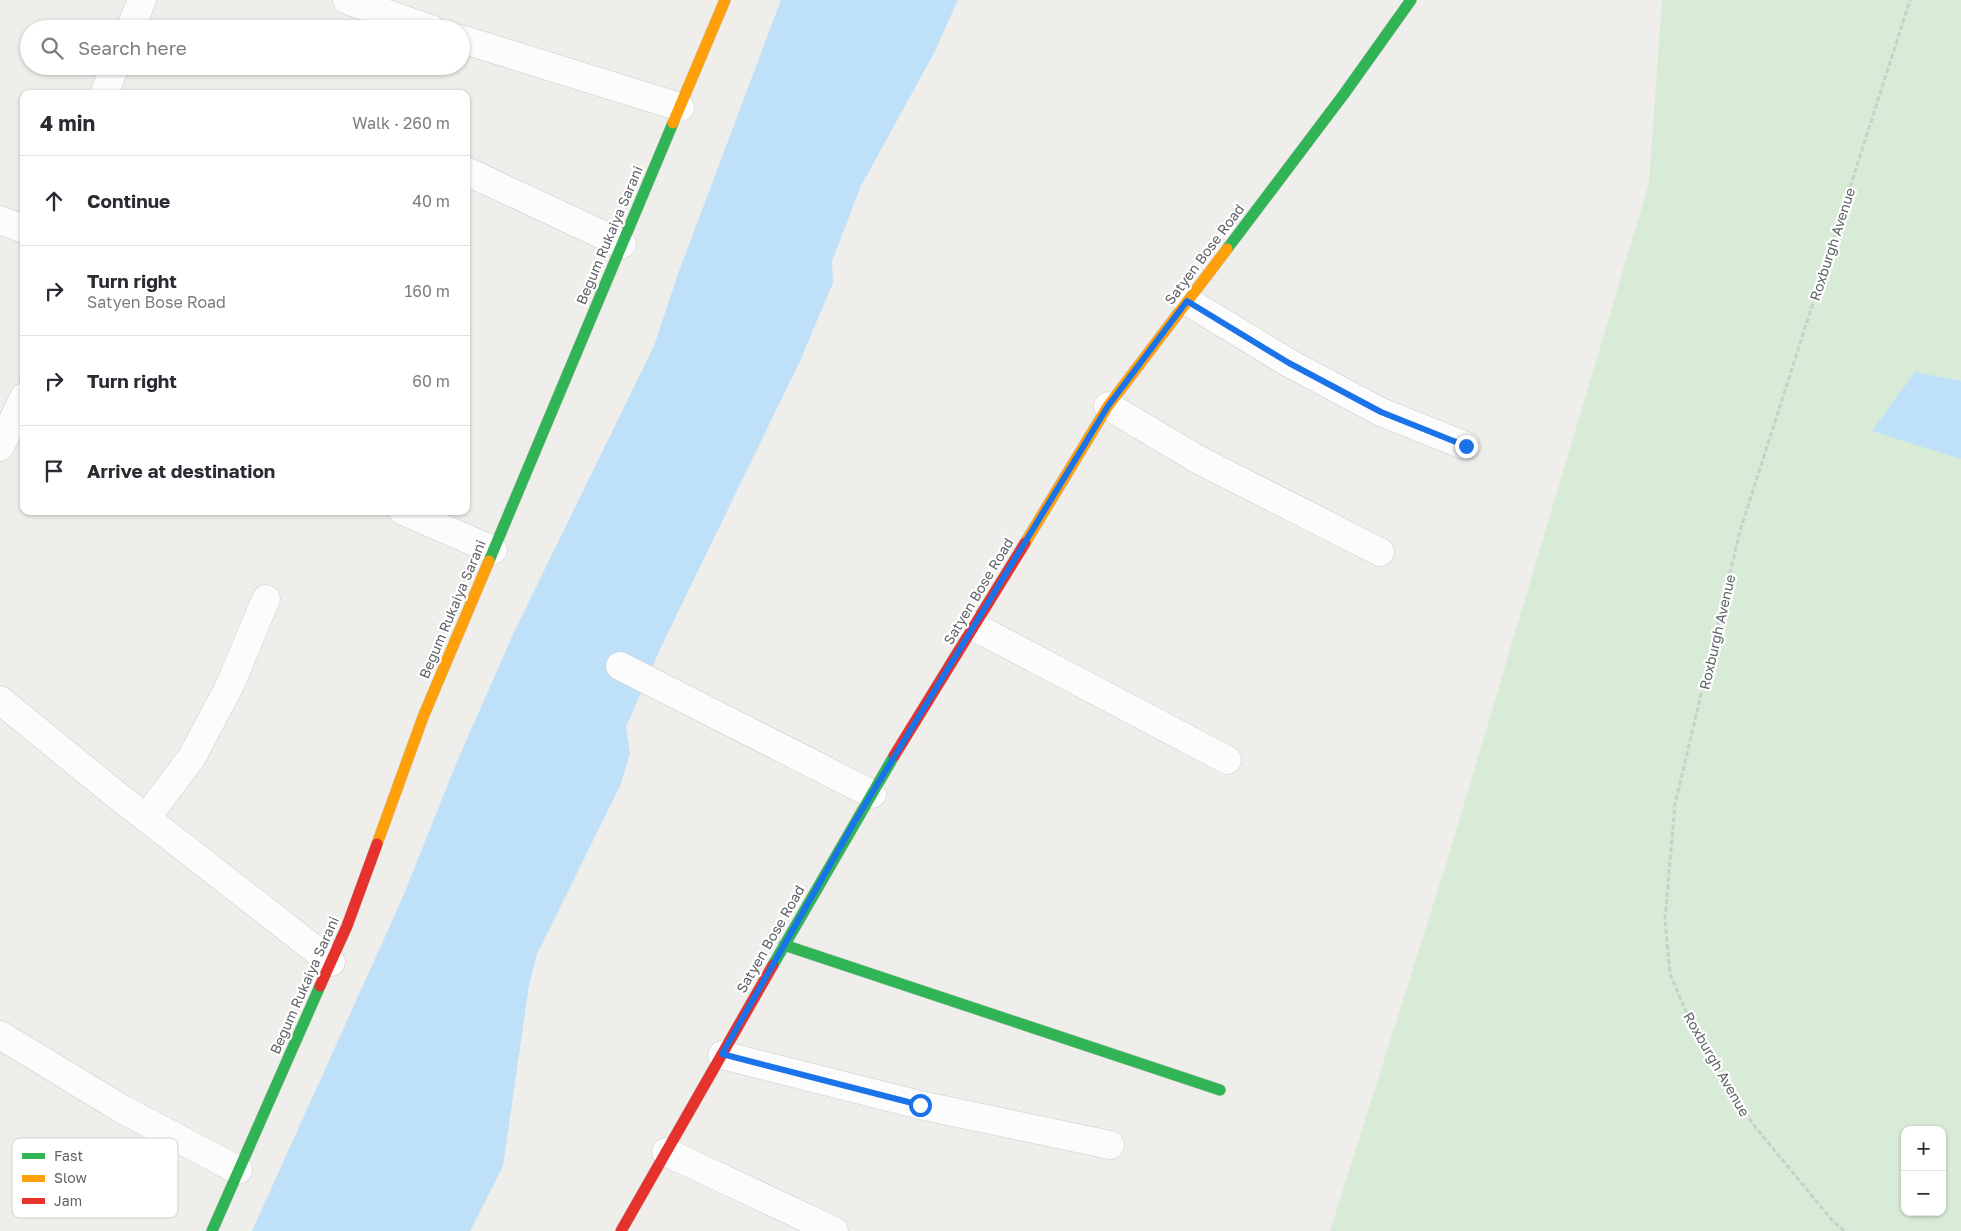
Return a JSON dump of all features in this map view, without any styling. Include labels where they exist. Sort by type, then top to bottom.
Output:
[{"type":"street","points":[[134,20],[142,0]]},
{"type":"street","points":[[347,0],[405,20]]},
{"type":"street","name":"Begum Rukaiya Sarani","points":[[212,1231],[347,926],[423,717],[724,0]]},
{"type":"street","name":"Satyen Bose Road","points":[[620,1231],[872,794],[1108,406],[1344,94],[1411,0]]},
{"type":"street","points":[[470,42],[680,106]]},
{"type":"street","points":[[106,90],[111,75]]},
{"type":"street","points":[[470,173],[622,244]]},
{"type":"street","points":[[0,220],[20,228]]},
{"type":"street","points":[[1187,301],[1289,363],[1381,412],[1466,446]]},
{"type":"street","points":[[0,447],[20,405]]},
{"type":"street","points":[[1108,406],[1199,460],[1380,552]]},
{"type":"street","points":[[412,515],[493,550]]},
{"type":"street","points":[[146,818],[196,749],[230,685],[266,599]]},
{"type":"street","points":[[974,626],[1227,760]]},
{"type":"street","points":[[620,666],[872,794]]},
{"type":"street","points":[[0,700],[146,818],[330,962]]},
{"type":"street","points":[[784,945],[1220,1090]]},
{"type":"street","points":[[0,1035],[122,1109],[177,1138]]},
{"type":"street","points":[[722,1054],[920,1105],[1110,1145]]},
{"type":"street","points":[[178,1138],[238,1170]]},
{"type":"street","points":[[666,1152],[834,1231]]},
{"type":"path","name":"Roxburgh Avenue","points":[[1844,1231],[1832,1220],[1752,1123],[1694,1030],[1670,974],[1665,919],[1675,804],[1740,531],[1910,0]]},
{"type":"green space","points":[[1662,0],[1961,0],[1961,1231],[1330,1231],[1448,858],[1649,183]]},
{"type":"water","points":[[781,0],[958,0],[933,55],[861,186],[832,261],[833,283],[799,363],[661,647],[626,727],[630,754],[620,786],[537,954],[529,985],[503,1166],[470,1231],[252,1231],[402,899],[456,764],[515,630],[654,346],[678,274]]},
{"type":"water","points":[[1915,372],[1961,381],[1961,459],[1872,431]]},
{"type":"traffic: fast","points":[[1227,249],[1344,94],[1411,0]]},
{"type":"traffic: fast","points":[[489,561],[673,123]]},
{"type":"traffic: fast","points":[[773,965],[894,756]]},
{"type":"traffic: fast","points":[[784,945],[1220,1090]]},
{"type":"traffic: fast","points":[[212,1231],[320,986]]},
{"type":"traffic: slow","points":[[673,123],[725,0]]},
{"type":"traffic: slow","points":[[1025,543],[1108,406],[1227,249]]},
{"type":"traffic: slow","points":[[377,844],[423,717],[489,561]]},
{"type":"traffic: jam","points":[[894,756],[1025,543]]},
{"type":"traffic: jam","points":[[320,986],[347,926],[377,844]]},
{"type":"traffic: jam","points":[[621,1231],[773,965]]},
{"type":"route","points":[[920,1105],[722,1054],[855,821],[1108,406],[1187,301],[1289,363],[1381,412],[1466,446]]}]
